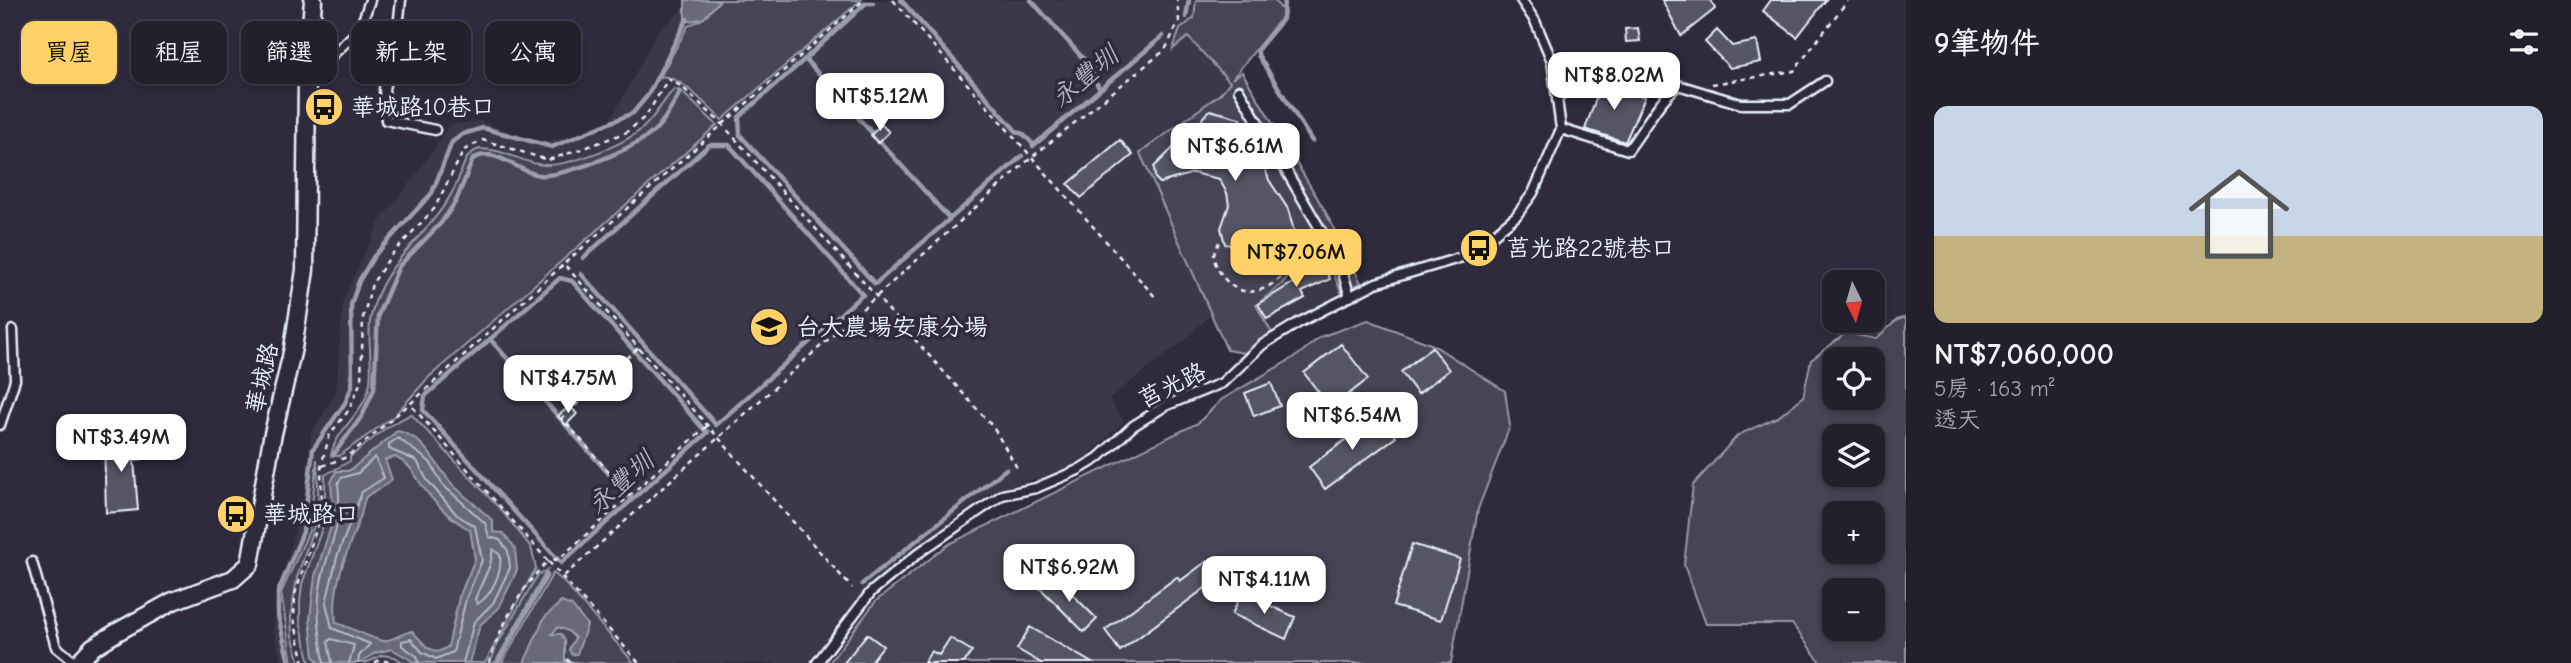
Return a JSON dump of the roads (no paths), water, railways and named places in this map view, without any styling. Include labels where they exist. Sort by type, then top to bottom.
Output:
[{"type":"street","name":"華城路","points":[[311,21],[313,0]]},
{"type":"street","name":"華城路","points":[[77,663],[93,648],[119,631],[173,601],[233,579],[250,564],[272,438],[293,348],[305,270],[307,84]]},
{"type":"lane","points":[[337,51],[360,29],[370,0]]},
{"type":"lane","points":[[401,0],[395,54],[384,88],[386,120],[435,130]]},
{"type":"lane","name":"莒光路","points":[[817,663],[878,586],[1002,495],[1037,488],[1078,470],[1154,412],[1222,383],[1262,345],[1349,297],[1376,283],[1469,255],[1496,235],[1516,216],[1533,193],[1560,129],[1559,97],[1552,61],[1535,21],[1521,0]]},
{"type":"lane","points":[[1559,97],[1585,70]]},
{"type":"lane","points":[[1560,129],[1628,150],[1646,127],[1661,99],[1678,85],[1741,104],[1790,104],[1825,81]]},
{"type":"lane","points":[[1239,90],[1340,263],[1349,297]]},
{"type":"lane","points":[[0,425],[15,380],[13,330]]},
{"type":"lane","points":[[32,562],[56,647],[77,663]]},
{"type":"water","points":[[685,0],[720,0],[704,18],[685,22]]},
{"type":"water","points":[[397,431],[406,433],[420,443],[452,483],[493,521],[493,532],[503,533],[515,548],[517,570],[499,608],[480,625],[469,663],[416,663],[392,649],[375,653],[361,663],[320,663],[314,657],[310,620],[315,576],[334,517],[331,483],[336,471],[348,471]],"holes":[[[395,457],[410,468],[437,504],[470,530],[475,559],[459,597],[448,647],[438,652],[428,648],[412,631],[381,641],[336,623],[338,582],[365,499],[392,479],[385,460]]]},
{"type":"water","points":[[561,602],[572,606],[587,625],[577,654],[572,655],[569,649],[575,638],[568,631],[558,627],[552,634],[561,634],[565,641],[565,661],[584,663],[524,663],[544,618]]},
{"type":"waterway","points":[[901,0],[1017,132],[1034,145]]},
{"type":"waterway","points":[[1031,0],[1096,73],[1095,81],[1100,89]]},
{"type":"waterway","name":"永豐圳","points":[[1186,17],[1189,0]]},
{"type":"waterway","points":[[1284,0],[1283,19],[1258,49],[1258,55],[1312,141]]},
{"type":"waterway","points":[[805,59],[866,3],[873,3]]},
{"type":"waterway","points":[[289,663],[278,615],[278,592],[303,532],[313,449],[345,403],[352,386],[351,305],[359,281],[374,256],[432,193],[452,142],[463,134],[483,128],[552,147],[633,113],[648,95],[687,19]]},
{"type":"waterway","name":"永豐圳","points":[[1033,146],[1163,36]]},
{"type":"waterway","points":[[875,284],[740,135],[739,117],[805,59],[949,218]]},
{"type":"waterway","points":[[334,454],[362,416],[374,389],[378,315],[399,266],[441,223],[456,201],[473,159],[489,155],[498,157],[539,175],[565,172],[601,160],[648,136],[664,120],[680,92]]},
{"type":"waterway","points":[[583,258],[709,145],[729,145],[863,295]]},
{"type":"waterway","name":"永豐圳","points":[[875,284],[1022,156]]},
{"type":"waterway","points":[[581,274],[716,425]]},
{"type":"waterway","points":[[707,433],[572,281],[560,278],[425,396],[423,410],[561,563],[707,433],[708,432]]},
{"type":"waterway","name":"永豐圳","points":[[716,425],[863,294]]},
{"type":"waterway","points":[[490,339],[632,500]]},
{"type":"waterway","points":[[862,584],[1006,469]]},
{"type":"waterway","name":"永豐圳","points":[[498,663],[547,575]]},
{"type":"place","name":"華城路10巷口","points":[[324,107]]},
{"type":"place","name":"莒光路22號巷口","points":[[1479,248]]},
{"type":"place","name":"台大農場安康分場","points":[[769,327]]},
{"type":"place","name":"華城路口","points":[[236,514]]}]
